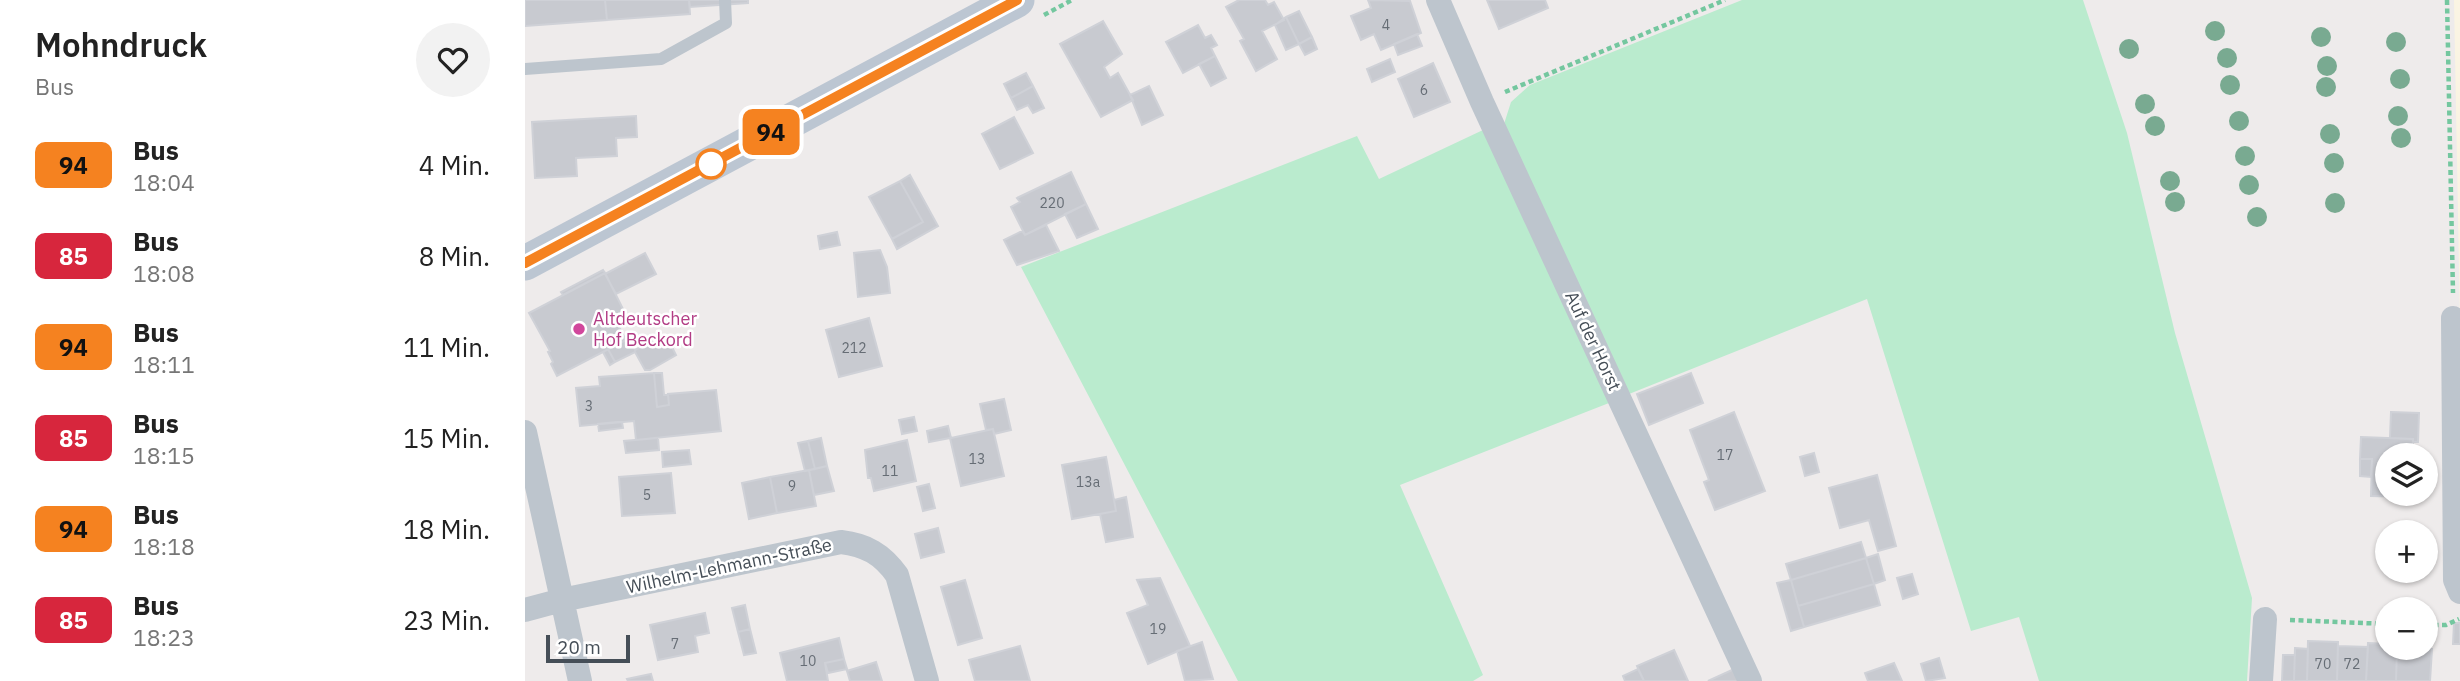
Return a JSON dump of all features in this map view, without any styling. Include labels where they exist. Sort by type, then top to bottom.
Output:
[{"type":"main road","points":[[525,262],[1017,0]]},
{"type":"street","name":"Auf der Horst","points":[[1438,0],[1482,102],[1750,681]]},
{"type":"street","points":[[2453,318],[2455,580],[2460,592]]},
{"type":"street","points":[[525,432],[580,681]]},
{"type":"street","name":"Wilhelm-Lehmann-Straße","points":[[525,610],[841,542],[859,544],[887,560],[897,575],[927,681]]},
{"type":"street","points":[[2261,681],[2265,619]]},
{"type":"lane","points":[[525,69],[661,60],[726,23],[725,0]]},
{"type":"path","points":[[1482,102],[1725,0]]},
{"type":"path","points":[[2447,0],[2453,318]]},
{"type":"path","points":[[2438,625],[2446,625],[2460,618]]},
{"type":"path","points":[[2265,619],[2375,624]]},
{"type":"shaded area","points":[[2454,0],[2460,0],[2460,323]]},
{"type":"green space","points":[[1742,0],[2083,0],[2127,133],[2175,333],[2252,598],[2247,681],[2039,681],[2019,617],[1971,631],[1867,299],[1629,394],[1504,124],[1511,102],[1530,85]]},
{"type":"green space","points":[[1483,130],[1609,403],[1400,485],[1483,675],[1473,681],[1238,681],[1021,267],[1357,136],[1379,179]]},
{"type":"building","points":[[525,0],[605,0],[607,20],[525,26]]},
{"type":"building","points":[[605,0],[689,0],[690,14],[607,20]]},
{"type":"building","points":[[689,0],[748,0],[748,3],[690,7]]},
{"type":"building","points":[[1239,0],[1265,0],[1268,5],[1274,2],[1284,20],[1262,31],[1277,59],[1256,71],[1240,41],[1244,39],[1226,7]]},
{"type":"building","points":[[1368,0],[1410,1],[1421,33],[1381,50],[1374,34],[1361,40],[1351,16],[1371,8]]},
{"type":"building","points":[[1487,0],[1545,0],[1548,8],[1499,29]]},
{"type":"building","points":[[1299,11],[1312,37],[1299,44],[1286,17]]},
{"type":"building","points":[[1286,17],[1299,44],[1286,50],[1275,25]]},
{"type":"building","points":[[1103,21],[1122,54],[1104,67],[1110,78],[1118,73],[1133,100],[1101,117],[1060,44]]},
{"type":"building","points":[[1198,25],[1205,38],[1211,35],[1217,45],[1211,48],[1215,56],[1183,73],[1166,42]]},
{"type":"building","points":[[1417,34],[1422,46],[1398,55],[1394,44]]},
{"type":"building","points":[[1312,37],[1317,49],[1305,55],[1299,44]]},
{"type":"building","points":[[1215,56],[1226,78],[1211,86],[1199,64]]},
{"type":"building","points":[[1390,59],[1395,72],[1372,82],[1367,69]]},
{"type":"building","points":[[1433,63],[1450,102],[1414,117],[1398,79]]},
{"type":"building","points":[[1026,73],[1033,86],[1011,98],[1004,84]]},
{"type":"building","points":[[1033,86],[1044,108],[1033,113],[1028,105],[1017,110],[1011,98]]},
{"type":"building","points":[[1149,86],[1163,115],[1142,125],[1130,95]]},
{"type":"building","points":[[636,116],[637,137],[616,138],[617,156],[576,158],[577,176],[535,178],[532,122]]},
{"type":"building","points":[[1014,117],[1033,153],[1000,169],[982,134]]},
{"type":"building","points":[[1071,172],[1086,204],[1025,235],[1011,207],[1020,202],[1017,198]]},
{"type":"building","points":[[910,175],[938,226],[897,249],[892,239],[923,222],[900,181]]},
{"type":"building","points":[[900,181],[923,222],[892,239],[869,197]]},
{"type":"building","points":[[1086,204],[1098,229],[1077,238],[1065,214]]},
{"type":"building","points":[[1046,225],[1059,251],[1017,265],[1004,240],[1022,231],[1025,235]]},
{"type":"building","points":[[837,232],[840,245],[820,249],[818,236]]},
{"type":"building","points":[[880,250],[887,267],[890,293],[858,297],[854,253]]},
{"type":"building","points":[[645,253],[656,274],[616,294],[605,274]]},
{"type":"building","points":[[603,270],[605,273],[563,295],[561,292]]},
{"type":"building","name":"Altdeutscher Hof Beckord","points":[[605,273],[625,313],[615,319],[626,340],[557,376],[551,364],[553,362],[548,352],[550,351],[529,313]]},
{"type":"building","points":[[869,318],[882,366],[839,377],[826,330]]},
{"type":"building","points":[[666,335],[676,355],[650,370],[645,370],[635,352],[615,362],[608,349],[629,338],[635,350]]},
{"type":"building","points":[[608,349],[615,362],[610,365],[603,352]]},
{"type":"building","points":[[654,373],[657,407],[669,405],[668,394],[716,390],[721,431],[636,440],[634,421],[580,426],[576,388],[600,386],[599,377]]},
{"type":"building","points":[[654,373],[662,373],[664,395],[668,395],[669,405],[657,407]]},
{"type":"building","points":[[1691,373],[1703,403],[1649,425],[1637,394]]},
{"type":"building","points":[[1004,399],[1011,430],[994,434],[993,429],[986,430],[980,404]]},
{"type":"building","points":[[1734,412],[1765,491],[1715,510],[1704,482],[1709,480],[1690,430]]},
{"type":"building","points":[[2391,412],[2419,413],[2418,442],[2413,442],[2413,439],[2390,438]]},
{"type":"building","points":[[914,417],[917,431],[902,434],[899,420]]},
{"type":"building","points":[[622,422],[623,428],[599,431],[598,424]]},
{"type":"building","points":[[948,426],[951,438],[993,429],[1004,476],[961,486],[950,438],[929,442],[927,431]]},
{"type":"building","points":[[2361,437],[2413,439],[2413,443],[2375,443],[2375,496],[2371,496],[2372,459],[2360,459]]},
{"type":"building","points":[[658,438],[659,450],[626,453],[624,441]]},
{"type":"building","points":[[821,438],[827,466],[815,469],[808,441]]},
{"type":"building","points":[[907,440],[916,481],[874,491],[871,478],[868,478],[865,450]]},
{"type":"building","points":[[808,441],[815,469],[805,471],[798,443]]},
{"type":"building","points":[[689,450],[691,464],[663,467],[662,452]]},
{"type":"building","points":[[1814,453],[1819,472],[1805,476],[1800,457]]},
{"type":"building","points":[[1106,457],[1116,511],[1072,519],[1062,465]]},
{"type":"building","points":[[2360,459],[2372,459],[2371,477],[2360,476]]},
{"type":"building","points":[[827,466],[834,491],[814,495],[809,470]]},
{"type":"building","points":[[809,470],[816,506],[777,513],[770,477]]},
{"type":"building","points":[[671,473],[675,513],[622,516],[619,477]]},
{"type":"building","points":[[1877,475],[1896,546],[1878,551],[1869,520],[1840,528],[1829,488]]},
{"type":"building","points":[[770,477],[777,513],[749,519],[742,483]]},
{"type":"building","points":[[929,484],[935,508],[923,511],[917,487]]},
{"type":"building","points":[[1126,497],[1133,537],[1106,542],[1100,514],[1116,511],[1114,500]]},
{"type":"building","points":[[938,528],[944,552],[921,558],[915,534]]},
{"type":"building","points":[[1861,542],[1866,558],[1791,580],[1786,564]]},
{"type":"building","points":[[1878,554],[1885,580],[1874,584],[1866,558]]},
{"type":"building","points":[[1866,558],[1874,584],[1798,606],[1791,580]]},
{"type":"building","points":[[1912,574],[1918,594],[1903,599],[1897,578]]},
{"type":"building","points":[[1160,578],[1190,646],[1148,664],[1127,613],[1148,605],[1137,580]]},
{"type":"building","points":[[965,580],[982,638],[958,645],[941,587]]},
{"type":"building","points":[[1791,580],[1804,627],[1791,631],[1777,583]]},
{"type":"building","points":[[1874,584],[1880,605],[1804,627],[1798,606]]},
{"type":"building","points":[[745,605],[750,629],[738,632],[732,608]]},
{"type":"building","points":[[705,613],[709,633],[695,636],[698,652],[658,660],[650,625]]},
{"type":"building","points":[[2454,623],[2460,623],[2460,644],[2453,644]]},
{"type":"building","points":[[750,629],[756,653],[744,655],[738,632]]},
{"type":"building","points":[[839,638],[844,659],[825,663],[828,681],[787,681],[780,653]]},
{"type":"building","points":[[2308,641],[2338,642],[2337,681],[2307,681]]},
{"type":"building","points":[[1202,642],[1213,679],[1185,681],[1177,651]]},
{"type":"building","points":[[2368,643],[2375,643],[2375,660],[2397,660],[2396,681],[2366,681]]},
{"type":"building","points":[[1020,646],[1030,681],[975,681],[969,660]]},
{"type":"building","points":[[2338,646],[2368,647],[2366,681],[2337,681]]},
{"type":"building","points":[[2295,648],[2308,649],[2307,681],[2294,681]]},
{"type":"building","points":[[1674,650],[1688,681],[1644,681],[1637,666]]},
{"type":"building","points":[[2283,655],[2295,655],[2294,681],[2282,681]]},
{"type":"building","points":[[1939,658],[1945,678],[1926,681],[1921,664]]},
{"type":"building","points":[[844,659],[847,669],[828,673],[825,663]]},
{"type":"building","points":[[2397,660],[2431,660],[2430,681],[2396,681]]},
{"type":"building","points":[[876,662],[882,681],[850,681],[847,671]]},
{"type":"building","points":[[1894,663],[1902,681],[1868,681],[1865,673]]},
{"type":"building","points":[[1638,669],[1644,681],[1625,681],[1623,676]]},
{"type":"building","points":[[1734,669],[1740,681],[1708,681]]},
{"type":"building","points":[[651,674],[653,681],[627,679]]},
{"type":"bus line","name":"94","points":[[525,263],[1017,0]]},
{"type":"place","name":"Altdeutscher Hof Beckord","points":[[579,329]]}]
